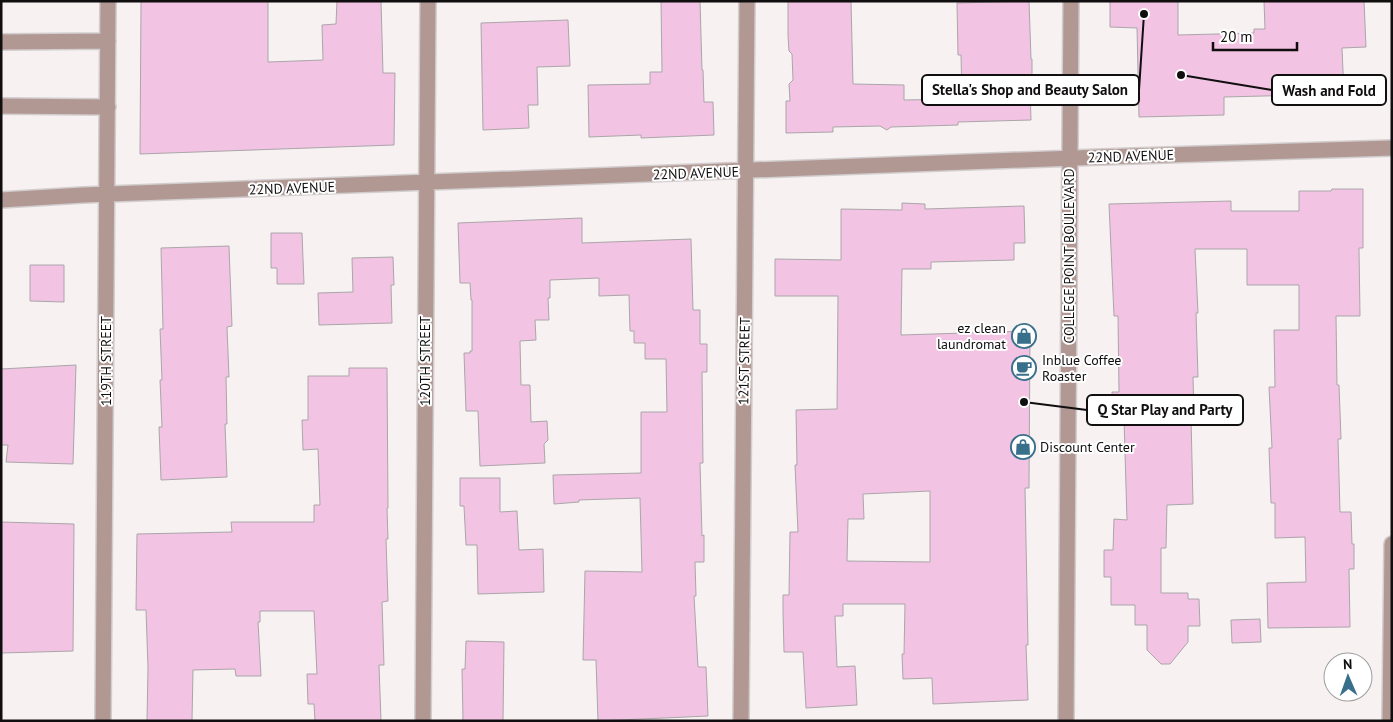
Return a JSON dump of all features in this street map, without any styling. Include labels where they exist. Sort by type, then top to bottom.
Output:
[{"type":"street","name":"119TH STREET","points":[[103,721],[108,1]]},
{"type":"street","name":"120TH STREET","points":[[423,721],[428,1]]},
{"type":"street","name":"121ST STREET","points":[[741,721],[747,1]]},
{"type":"street","name":"COLLEGE POINT BOULEVARD","points":[[1066,721],[1072,1]]},
{"type":"street","points":[[1,42],[108,41]]},
{"type":"street","points":[[1,106],[108,107]]},
{"type":"street","name":"22ND AVENUE","points":[[1,200],[107,194],[426,182],[1392,148]]},
{"type":"street","points":[[1390,721],[1392,544]]},
{"type":"building","points":[[141,1],[268,1],[268,62],[323,60],[322,25],[336,24],[337,1],[381,1],[383,73],[395,73],[394,145],[140,154]]},
{"type":"building","points":[[661,1],[700,1],[704,102],[713,102],[714,135],[641,138],[641,135],[589,137],[588,85],[650,84],[650,72],[662,72]]},
{"type":"building","points":[[788,1],[851,1],[853,84],[904,85],[904,100],[962,99],[961,55],[958,55],[957,3],[1029,1],[1032,59],[1032,87],[1030,87],[1031,120],[958,122],[958,125],[891,127],[887,130],[880,126],[833,127],[833,132],[786,133],[786,101],[790,101],[789,84],[793,80],[792,54],[789,51],[788,36]]},
{"type":"building","points":[[1110,1],[1178,1],[1178,35],[1254,33],[1254,29],[1265,29],[1264,1],[1364,1],[1366,47],[1342,48],[1344,94],[1224,97],[1224,115],[1139,117],[1137,28],[1110,27]]},
{"type":"building","points":[[568,20],[570,66],[537,67],[538,105],[528,105],[529,128],[483,130],[481,23]]},
{"type":"building","points":[[1332,189],[1363,189],[1363,248],[1359,248],[1360,316],[1336,316],[1337,385],[1339,385],[1341,439],[1338,439],[1340,512],[1351,512],[1352,544],[1354,544],[1354,569],[1349,569],[1350,627],[1268,628],[1267,583],[1306,582],[1305,537],[1275,538],[1275,503],[1271,503],[1269,448],[1272,448],[1269,387],[1275,387],[1274,330],[1299,330],[1299,285],[1247,285],[1247,249],[1195,249],[1198,377],[1193,377],[1194,416],[1191,417],[1193,504],[1167,505],[1166,548],[1161,548],[1161,593],[1188,593],[1188,599],[1199,599],[1200,626],[1188,626],[1188,642],[1170,664],[1161,664],[1147,650],[1147,625],[1135,625],[1135,605],[1111,605],[1111,577],[1104,577],[1104,550],[1113,550],[1114,519],[1127,520],[1124,419],[1113,419],[1112,392],[1119,392],[1118,316],[1114,316],[1109,204],[1231,201],[1231,211],[1299,211],[1299,191],[1331,191]]},
{"type":"building","points":[[902,203],[925,204],[925,209],[1024,206],[1025,243],[1014,243],[1014,260],[931,262],[931,269],[902,269],[901,335],[1030,331],[1029,488],[1025,488],[1028,700],[933,704],[932,678],[903,679],[902,654],[904,654],[905,604],[843,604],[843,616],[835,616],[837,667],[855,666],[857,705],[806,708],[803,652],[784,652],[783,595],[789,595],[790,532],[798,532],[795,465],[797,465],[796,410],[837,409],[838,296],[775,296],[775,259],[841,260],[841,209],[902,210]],"holes":[[[930,491],[930,562],[847,561],[848,519],[864,519],[863,494]]]},
{"type":"building","points":[[582,218],[582,243],[691,239],[693,310],[700,310],[700,344],[707,344],[707,372],[702,372],[703,463],[700,463],[704,562],[695,562],[696,596],[694,596],[698,667],[706,667],[708,716],[598,721],[596,660],[583,660],[585,571],[642,572],[640,498],[579,500],[579,502],[554,504],[553,475],[641,473],[641,412],[667,412],[666,359],[645,359],[645,343],[634,343],[634,331],[630,331],[629,295],[599,296],[599,278],[550,280],[550,298],[548,298],[549,320],[535,320],[536,340],[520,341],[521,385],[530,385],[531,422],[547,421],[548,440],[544,444],[545,463],[480,466],[478,411],[466,411],[464,353],[472,351],[472,300],[470,283],[460,283],[458,223]]},
{"type":"building","points":[[271,233],[302,233],[304,284],[277,284],[277,268],[271,268]]},
{"type":"building","points":[[229,246],[232,326],[227,327],[229,377],[226,377],[227,424],[225,424],[227,477],[161,480],[159,427],[162,427],[160,380],[162,380],[160,329],[163,329],[161,248]]},
{"type":"building","points":[[393,257],[394,285],[391,285],[392,323],[319,325],[318,293],[353,292],[352,258]]},
{"type":"building","points":[[30,265],[64,265],[64,302],[30,301]]},
{"type":"building","points":[[76,365],[73,464],[6,462],[8,445],[1,445],[1,369]]},
{"type":"building","points":[[349,368],[387,368],[388,539],[386,539],[388,601],[382,602],[384,665],[379,665],[381,721],[315,721],[314,704],[308,704],[307,674],[317,674],[314,611],[260,611],[260,622],[258,622],[261,676],[236,676],[235,669],[193,670],[192,721],[147,721],[146,610],[136,610],[137,534],[232,532],[231,522],[314,522],[314,505],[320,505],[318,449],[303,450],[302,420],[308,420],[308,376],[349,376]]},
{"type":"building","points":[[460,478],[500,478],[500,512],[517,511],[519,550],[543,549],[544,592],[478,594],[477,545],[466,545],[464,506],[460,506]]},
{"type":"building","points":[[1,522],[74,524],[73,651],[1,653]]},
{"type":"building","points":[[1260,619],[1261,642],[1232,643],[1231,620]]},
{"type":"building","points":[[466,641],[504,642],[503,721],[463,721],[462,669],[465,669]]},
{"type":"place","name":"Stella's Shop and Beauty Salon","points":[[1144,14]]},
{"type":"place","name":"Wash and Fold","points":[[1181,75]]},
{"type":"place","name":"ez clean laundromat","points":[[1024,336]]},
{"type":"place","name":"Inblue Coffee Roaster","points":[[1024,368]]},
{"type":"place","name":"Q Star Play and Party","points":[[1024,402]]},
{"type":"place","name":"Discount Center","points":[[1023,447]]}]
